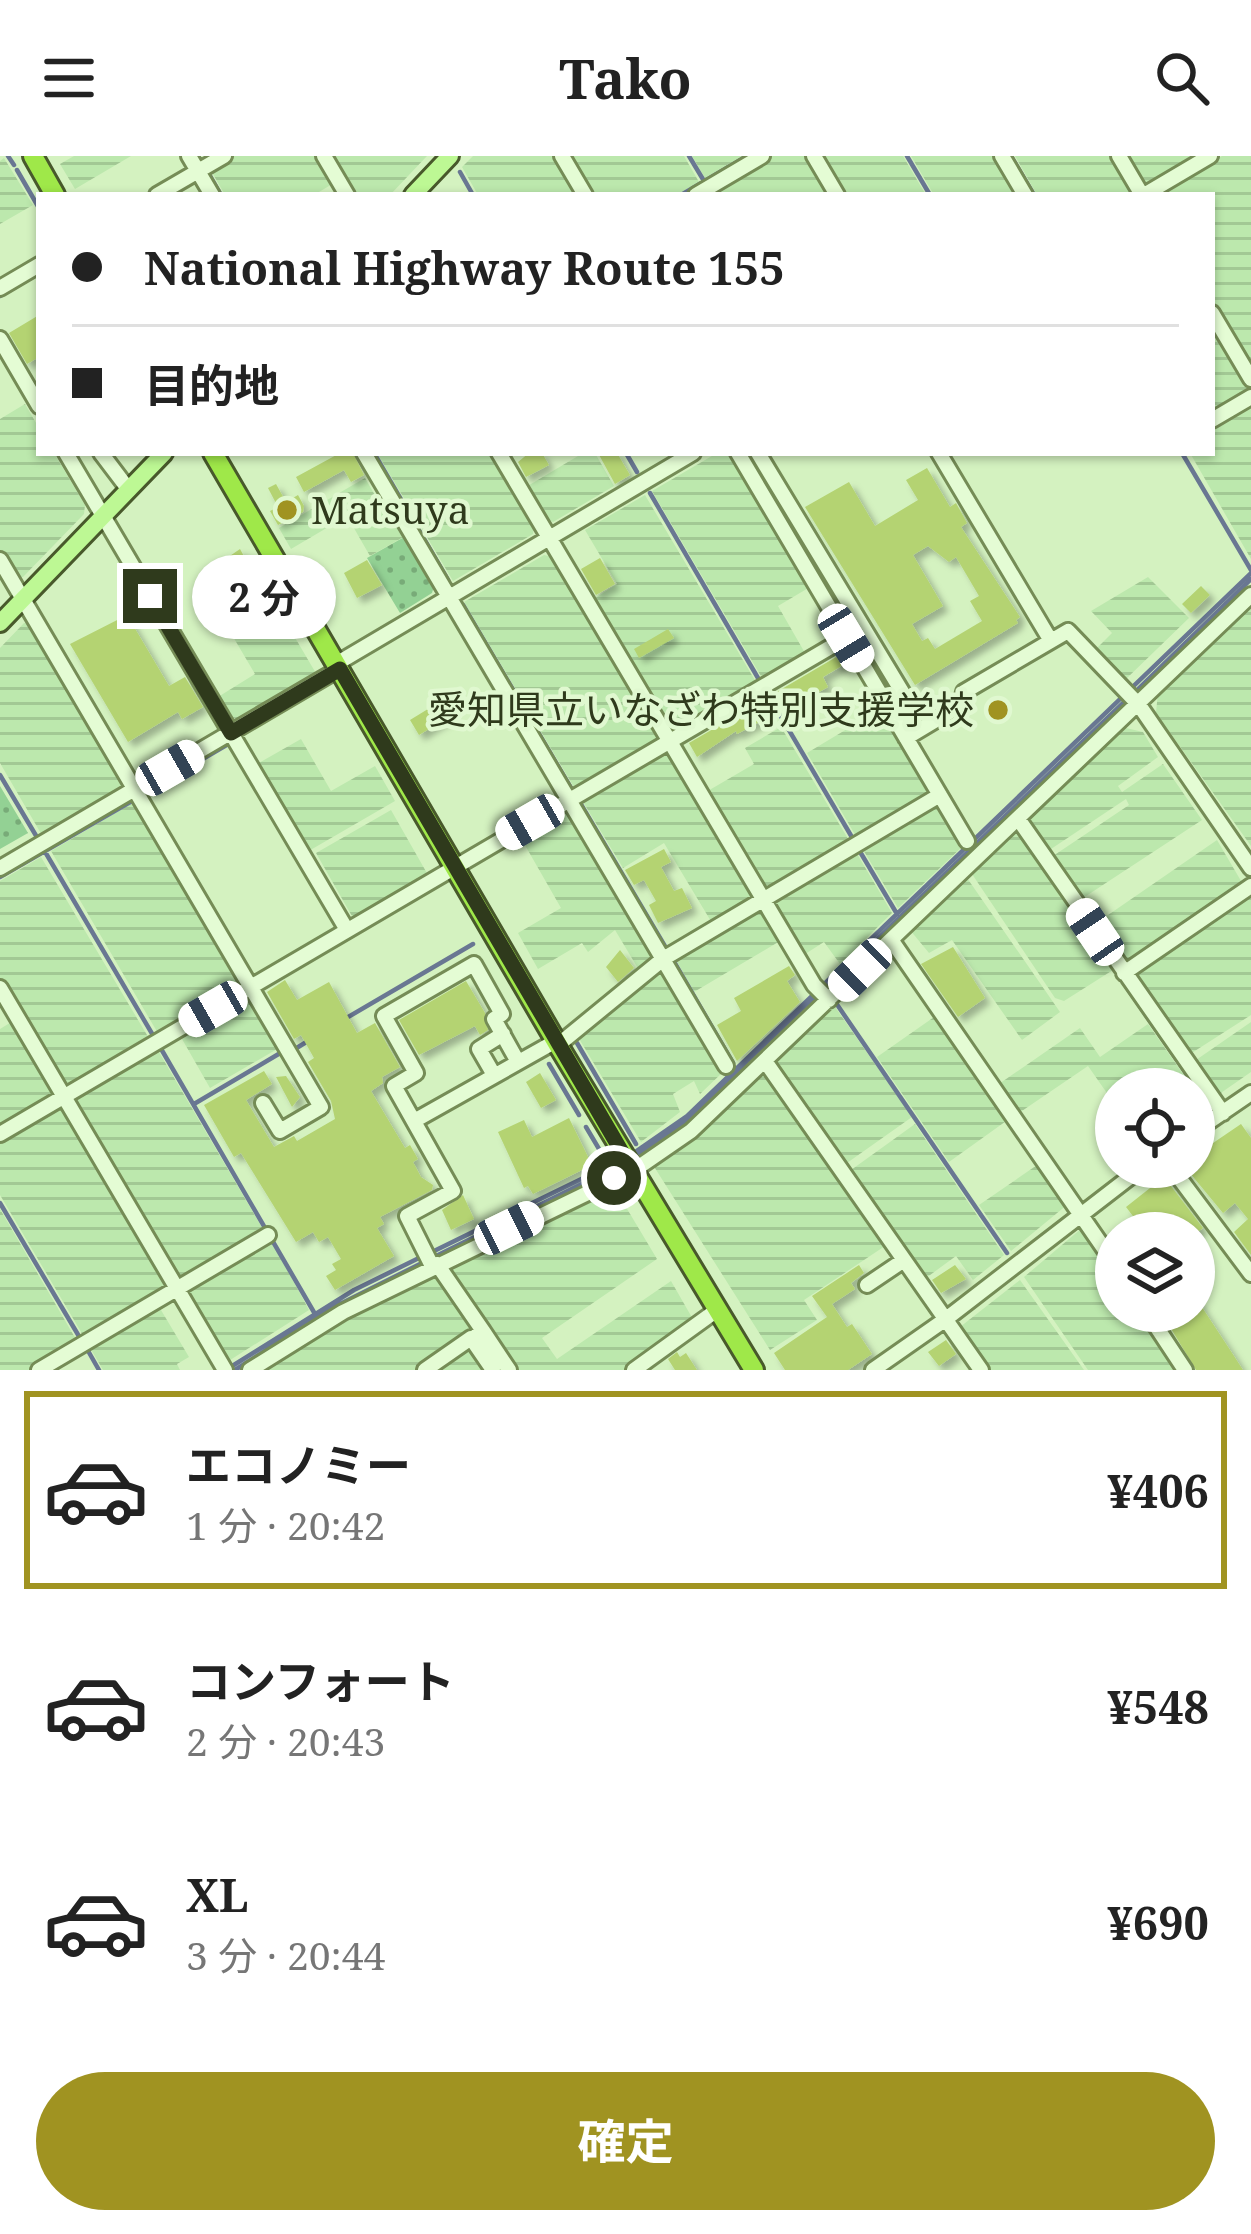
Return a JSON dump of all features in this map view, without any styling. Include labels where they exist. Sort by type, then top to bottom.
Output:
[{"type":"highway","points":[[33,156],[53,192]]},
{"type":"highway","points":[[215,456],[754,1370]]},
{"type":"main road","points":[[416,192],[450,156]]},
{"type":"main road","points":[[0,623],[161,456]]},
{"type":"street","points":[[189,156],[210,192]]},
{"type":"street","points":[[162,192],[224,156]]},
{"type":"street","points":[[324,156],[345,192]]},
{"type":"street","points":[[562,156],[583,192]]},
{"type":"street","points":[[701,192],[762,156]]},
{"type":"street","points":[[814,156],[835,192]]},
{"type":"street","points":[[1002,156],[1023,192]]},
{"type":"street","points":[[1119,156],[1141,192]]},
{"type":"street","points":[[1148,192],[1210,156]]},
{"type":"street","points":[[0,288],[36,267]]},
{"type":"street","points":[[1215,318],[1251,379]]},
{"type":"street","points":[[0,339],[36,401]]},
{"type":"street","points":[[1215,418],[1251,397]]},
{"type":"street","points":[[69,456],[347,930]]},
{"type":"street","points":[[103,456],[129,490]]},
{"type":"street","points":[[366,456],[726,1066]]},
{"type":"street","points":[[501,456],[823,994]]},
{"type":"street","points":[[0,868],[688,456]]},
{"type":"street","points":[[740,456],[968,841]]},
{"type":"street","points":[[760,456],[904,695]]},
{"type":"street","points":[[941,456],[1051,641]]},
{"type":"street","points":[[0,560],[321,1107],[280,1131],[263,1102]]},
{"type":"street","points":[[250,1370],[343,1312],[433,1265],[633,1171],[691,1131],[765,1061],[823,994],[892,941],[1251,595]]},
{"type":"street","points":[[906,738],[961,705],[964,692],[1068,631],[1137,704],[1251,868]]},
{"type":"street","points":[[0,1134],[846,638]]},
{"type":"street","points":[[413,1121],[557,1043],[663,959],[940,795]]},
{"type":"street","points":[[1019,820],[1222,1113]]},
{"type":"street","points":[[1124,973],[1251,886]]},
{"type":"street","points":[[892,941],[1095,1234]]},
{"type":"street","points":[[493,1370],[407,1216],[453,1190],[394,1086],[416,1073],[384,1016],[474,964],[502,1014],[494,1019],[518,1062]]},
{"type":"street","points":[[0,988],[224,1368]]},
{"type":"street","points":[[494,1076],[479,1048],[503,1034]]},
{"type":"street","points":[[765,1061],[981,1370]]},
{"type":"street","points":[[1215,1118],[1251,1094]]},
{"type":"street","points":[[873,1370],[1114,1188]]},
{"type":"street","points":[[1187,1188],[1250,1272]]},
{"type":"street","points":[[39,1370],[268,1235]]},
{"type":"street","points":[[867,1285],[904,1260]]},
{"type":"street","points":[[634,1370],[717,1310]]},
{"type":"street","points":[[1160,1332],[1185,1370]]},
{"type":"street","points":[[425,1370],[477,1335]]},
{"type":"street","points":[[477,1335],[509,1370]]},
{"type":"green space","points":[[74,156],[131,156],[75,189],[60,164]]},
{"type":"green space","points":[[232,156],[318,156],[334,183],[319,192],[223,192],[210,169]]},
{"type":"green space","points":[[330,156],[427,156],[393,192],[350,192]]},
{"type":"green space","points":[[473,156],[557,156],[578,192],[476,192],[462,167]]},
{"type":"green space","points":[[569,156],[684,156],[699,182],[681,192],[590,192]]},
{"type":"green space","points":[[692,156],[742,156],[705,178]]},
{"type":"green space","points":[[770,156],[807,156],[828,192],[714,192]]},
{"type":"green space","points":[[820,156],[903,156],[924,192],[840,192]]},
{"type":"green space","points":[[911,156],[996,156],[1018,192],[932,192]]},
{"type":"green space","points":[[1015,156],[1111,156],[1132,190],[1131,192],[1035,192]]},
{"type":"green space","points":[[1125,156],[1198,156],[1147,186]]},
{"type":"green space","points":[[1222,156],[1251,156],[1251,372],[1215,309],[1215,192],[1159,192]]},
{"type":"green space","points":[[4,158],[33,205],[0,224],[0,161]]},
{"type":"green space","points":[[1215,332],[1248,387],[1215,411]]},
{"type":"green space","points":[[1251,403],[1251,559],[1192,456],[1215,456],[1215,423]]},
{"type":"green space","points":[[25,404],[36,423],[36,456],[56,456],[85,505],[84,514],[23,577],[15,577],[0,552],[0,419]]},
{"type":"green space","points":[[379,456],[494,456],[534,525],[533,534],[453,581]]},
{"type":"green space","points":[[578,456],[597,456],[614,486],[553,522],[544,518],[526,487]]},
{"type":"green space","points":[[712,456],[733,456],[810,587],[778,606],[805,653],[762,678],[652,491]]},
{"type":"green space","points":[[365,478],[376,497],[382,494],[407,535],[370,556],[347,516],[291,549],[279,528]]},
{"type":"green space","points":[[645,495],[756,682],[675,729],[667,727],[592,600],[617,584],[585,530]]},
{"type":"green space","points":[[406,536],[435,583],[432,593],[400,613],[367,558]]},
{"type":"green space","points":[[544,555],[553,557],[659,733],[656,742],[575,789],[464,602]]},
{"type":"green space","points":[[1148,577],[1189,618],[1126,679],[1097,648],[1112,633],[1091,611]]},
{"type":"green space","points":[[1251,603],[1251,846],[1156,713],[1158,692]]},
{"type":"green space","points":[[277,607],[317,675],[241,720],[229,717],[218,697],[255,674],[232,635]]},
{"type":"green space","points":[[24,623],[32,624],[123,782],[121,792],[43,837],[0,763],[0,648]]},
{"type":"green space","points":[[882,708],[929,787],[926,797],[857,838],[807,753]]},
{"type":"green space","points":[[781,727],[850,842],[770,889],[762,887],[706,792],[754,764],[745,748]]},
{"type":"green space","points":[[1126,728],[1143,732],[1158,757],[1118,786],[1122,792],[1163,764],[1202,820],[1080,900],[1053,856],[1129,805],[1126,799],[1048,851],[1026,822],[1094,752]]},
{"type":"green space","points":[[301,739],[331,791],[375,766],[395,801],[307,852],[257,764]]},
{"type":"green space","points":[[663,750],[670,753],[753,893],[750,900],[712,923],[664,843],[623,868],[580,797]]},
{"type":"green space","points":[[0,786],[28,833],[0,849]]},
{"type":"green space","points":[[134,802],[240,980],[236,989],[159,1035],[51,851]]},
{"type":"green space","points":[[932,807],[940,807],[963,846],[898,908],[862,848]]},
{"type":"green space","points":[[566,808],[654,956],[639,970],[615,930],[588,952],[582,943],[538,969],[518,933],[561,908],[518,833]]},
{"type":"green space","points":[[391,810],[428,875],[353,918],[316,853]]},
{"type":"green space","points":[[1015,829],[1113,970],[1064,1001],[1055,998],[970,871]]},
{"type":"green space","points":[[1217,840],[1244,886],[1128,967],[1095,924]]},
{"type":"green space","points":[[856,852],[892,913],[840,964],[824,942],[802,956],[773,907],[776,899]]},
{"type":"green space","points":[[41,857],[150,1040],[71,1087],[62,1086],[0,980],[0,881]]},
{"type":"green space","points":[[965,875],[1060,1012],[1022,1040],[952,940],[929,953],[910,930]]},
{"type":"green space","points":[[1247,893],[1251,898],[1251,1015],[1187,1056],[1131,971]]},
{"type":"green space","points":[[753,910],[764,913],[780,941],[694,992],[675,958]]},
{"type":"green space","points":[[659,970],[665,972],[723,1072],[700,1094],[694,1081],[673,1094],[680,1112],[641,1142],[578,1037]]},
{"type":"green space","points":[[251,999],[279,1048],[210,1088],[182,1039]]},
{"type":"green space","points":[[833,1004],[912,1117],[847,1163],[774,1058]]},
{"type":"green space","points":[[937,1015],[1009,1119],[949,1162],[877,1057]]},
{"type":"green space","points":[[13,1021],[54,1090],[52,1098],[0,1128],[0,1029]]},
{"type":"green space","points":[[1251,1022],[1251,1072],[1215,1097],[1215,1068],[1195,1068],[1196,1060]]},
{"type":"green space","points":[[1148,1024],[1179,1068],[1095,1068],[1095,1076],[1088,1066],[1016,1115],[996,1086],[1080,1028],[1100,1057]]},
{"type":"green space","points":[[156,1047],[264,1231],[184,1279],[175,1278],[73,1104],[76,1095]]},
{"type":"green space","points":[[769,1074],[888,1244],[804,1300],[817,1320],[770,1350],[653,1165],[757,1075]]},
{"type":"green space","points":[[56,1107],[65,1108],[167,1281],[164,1290],[84,1337],[0,1195],[0,1140]]},
{"type":"green space","points":[[915,1124],[1004,1255],[973,1280],[956,1256],[926,1278],[851,1170]]},
{"type":"green space","points":[[1040,1163],[1068,1204],[1011,1251],[979,1205]]},
{"type":"green space","points":[[614,1187],[657,1259],[542,1338],[557,1359],[671,1281],[694,1321],[628,1370],[518,1370],[447,1266]]},
{"type":"green space","points":[[0,1209],[77,1341],[28,1370],[0,1370]]},
{"type":"green space","points":[[1085,1228],[1095,1243],[1095,1332],[1155,1332],[1181,1370],[1088,1370],[1024,1277]]},
{"type":"green space","points":[[270,1238],[309,1310],[227,1362],[186,1295],[189,1288]]},
{"type":"green space","points":[[434,1272],[474,1326],[474,1333],[419,1370],[263,1370],[346,1317]]},
{"type":"green space","points":[[1020,1280],[1084,1370],[991,1370],[960,1327]]},
{"type":"green space","points":[[158,1305],[189,1357],[177,1364],[180,1370],[103,1370],[89,1346]]},
{"type":"green space","points":[[471,1348],[486,1370],[434,1370]]},
{"type":"building","points":[[36,317],[36,359],[27,364],[9,333]]},
{"type":"building","points":[[334,456],[354,456],[364,475],[351,482],[344,470],[304,492],[296,477]]},
{"type":"building","points":[[525,456],[544,456],[549,465],[526,477],[518,462]]},
{"type":"building","points":[[600,456],[619,456],[630,475],[615,484]]},
{"type":"building","points":[[927,468],[950,507],[956,503],[967,523],[961,527],[1020,617],[1018,623],[915,685],[805,507],[849,482],[875,526],[918,500],[906,480]],"holes":[[[928,546],[949,562],[956,557],[979,596],[970,601],[982,621],[935,649],[928,638],[922,641],[912,624],[943,606],[913,555]]]},
{"type":"building","name":"Matsuya","points":[[276,484],[286,502],[298,495],[304,506],[303,512],[278,525],[270,511],[278,507],[268,488]]},
{"type":"building","points":[[240,549],[259,584],[226,603],[208,571]]},
{"type":"building","points":[[600,558],[615,584],[596,595],[581,569]]},
{"type":"building","points":[[367,560],[382,585],[357,598],[344,573]]},
{"type":"building","points":[[1201,586],[1210,595],[1191,613],[1182,604]]},
{"type":"building","points":[[127,615],[169,686],[185,677],[203,707],[182,719],[178,712],[128,742],[70,644]]},
{"type":"building","points":[[668,629],[674,638],[639,658],[634,649]]},
{"type":"building","points":[[843,653],[846,658],[840,667],[823,677],[828,687],[785,711],[775,693]]},
{"type":"building","points":[[441,701],[450,716],[419,735],[410,720]]},
{"type":"building","points":[[756,704],[765,719],[736,731],[697,757],[689,743]]},
{"type":"building","points":[[664,849],[671,862],[661,867],[674,891],[682,888],[692,908],[658,923],[649,905],[656,901],[644,880],[634,885],[625,870]]},
{"type":"building","points":[[953,947],[985,998],[958,1017],[921,964]]},
{"type":"building","points":[[620,950],[634,968],[618,982],[606,967]]},
{"type":"building","points":[[789,966],[795,975],[787,981],[800,1002],[737,1061],[717,1025],[741,1011],[734,998]]},
{"type":"building","points":[[285,980],[297,1000],[329,982],[357,1033],[375,1023],[400,1067],[382,1077],[383,1083],[371,1091],[405,1148],[410,1145],[421,1177],[433,1185],[432,1190],[380,1217],[384,1224],[377,1228],[394,1256],[335,1290],[326,1276],[341,1259],[328,1237],[319,1242],[313,1232],[296,1242],[241,1153],[234,1157],[204,1105],[264,1071],[272,1084],[246,1100],[274,1147],[294,1136],[297,1141],[335,1119],[331,1101],[308,1062],[314,1058],[301,1035],[294,1039],[267,992]]},
{"type":"building","points":[[466,981],[485,1013],[488,1030],[480,1035],[475,1026],[419,1055],[399,1020]]},
{"type":"building","points":[[540,1073],[556,1100],[541,1108],[526,1082]]},
{"type":"building","points":[[286,1076],[300,1097],[292,1107],[276,1077]]},
{"type":"building","points":[[569,1118],[590,1161],[584,1169],[533,1194],[528,1186],[524,1188],[498,1132],[524,1120],[532,1137]]},
{"type":"building","points":[[1241,1124],[1251,1138],[1251,1255],[1234,1232],[1248,1219],[1235,1203],[1223,1213],[1202,1188],[1215,1188],[1215,1142]]},
{"type":"building","points":[[1150,1188],[1172,1188],[1191,1212],[1130,1212],[1126,1207]]},
{"type":"building","points":[[463,1195],[474,1219],[451,1230],[442,1210]]},
{"type":"building","points":[[859,1265],[864,1273],[851,1283],[855,1289],[832,1304],[872,1354],[848,1370],[785,1370],[774,1353],[827,1317],[812,1296]]},
{"type":"building","points":[[955,1265],[966,1279],[941,1293],[932,1280]]},
{"type":"building","points":[[1215,1327],[1243,1370],[1196,1370],[1173,1332],[1215,1332]]},
{"type":"building","points":[[946,1340],[956,1354],[939,1366],[928,1352]]},
{"type":"building","points":[[677,1352],[680,1357],[686,1353],[697,1370],[675,1370],[668,1359]]},
{"type":"waterway","points":[[8,156],[14,165]]},
{"type":"waterway","points":[[198,156],[200,160]]},
{"type":"waterway","points":[[689,156],[704,181]]},
{"type":"waterway","points":[[686,192],[747,156]]},
{"type":"waterway","points":[[907,156],[928,192]]},
{"type":"waterway","points":[[1011,156],[1032,192]]},
{"type":"waterway","points":[[17,170],[36,203]]},
{"type":"waterway","points":[[460,172],[471,192]]},
{"type":"waterway","points":[[209,174],[219,192]]},
{"type":"waterway","points":[[0,296],[36,275]]},
{"type":"waterway","points":[[0,353],[9,368]]},
{"type":"waterway","points":[[376,456],[448,580]]},
{"type":"waterway","points":[[628,456],[637,472]]},
{"type":"waterway","points":[[1184,456],[1251,570]]},
{"type":"waterway","points":[[650,493],[758,678]]},
{"type":"waterway","points":[[823,985],[1251,573]]},
{"type":"waterway","points":[[1135,692],[1251,579]]},
{"type":"waterway","points":[[463,605],[571,788]]},
{"type":"waterway","points":[[766,691],[853,839]]},
{"type":"waterway","points":[[636,1155],[689,1120],[1126,700]]},
{"type":"waterway","points":[[145,793],[232,746]]},
{"type":"waterway","points":[[0,775],[38,839]]},
{"type":"waterway","points":[[0,877],[132,801]]},
{"type":"waterway","points":[[579,801],[666,948]]},
{"type":"waterway","points":[[44,850],[154,1037]]},
{"type":"waterway","points":[[859,850],[897,914]]},
{"type":"waterway","points":[[1071,907],[1112,966]]},
{"type":"waterway","points":[[343,1020],[473,944]]},
{"type":"waterway","points":[[673,960],[733,1063]]},
{"type":"waterway","points":[[1121,979],[1183,1068]]},
{"type":"waterway","points":[[635,1152],[687,1116],[815,993]]},
{"type":"waterway","points":[[836,1003],[1007,1253]]},
{"type":"waterway","points":[[295,1049],[308,1041]]},
{"type":"waterway","points":[[577,1043],[636,1144]]},
{"type":"waterway","points":[[160,1047],[315,1314]]},
{"type":"waterway","points":[[194,1104],[282,1052]]},
{"type":"waterway","points":[[549,1064],[579,1115]]},
{"type":"waterway","points":[[586,1127],[605,1159]]},
{"type":"waterway","points":[[432,1252],[610,1165]]},
{"type":"waterway","points":[[434,1257],[612,1169]]},
{"type":"waterway","points":[[0,1203],[80,1338]]},
{"type":"waterway","points":[[229,1368],[354,1290],[421,1257]]},
{"type":"waterway","points":[[235,1370],[332,1308],[424,1262]]},
{"type":"waterway","points":[[87,1349],[99,1370]]},
{"type":"place","name":"Matsuya","points":[[287,510]]},
{"type":"place","name":"愛知県立いなざわ特別支援学校","points":[[998,710]]},
{"type":"route","points":[[150,596],[231,733],[340,669],[633,1171],[614,1178]]}]
